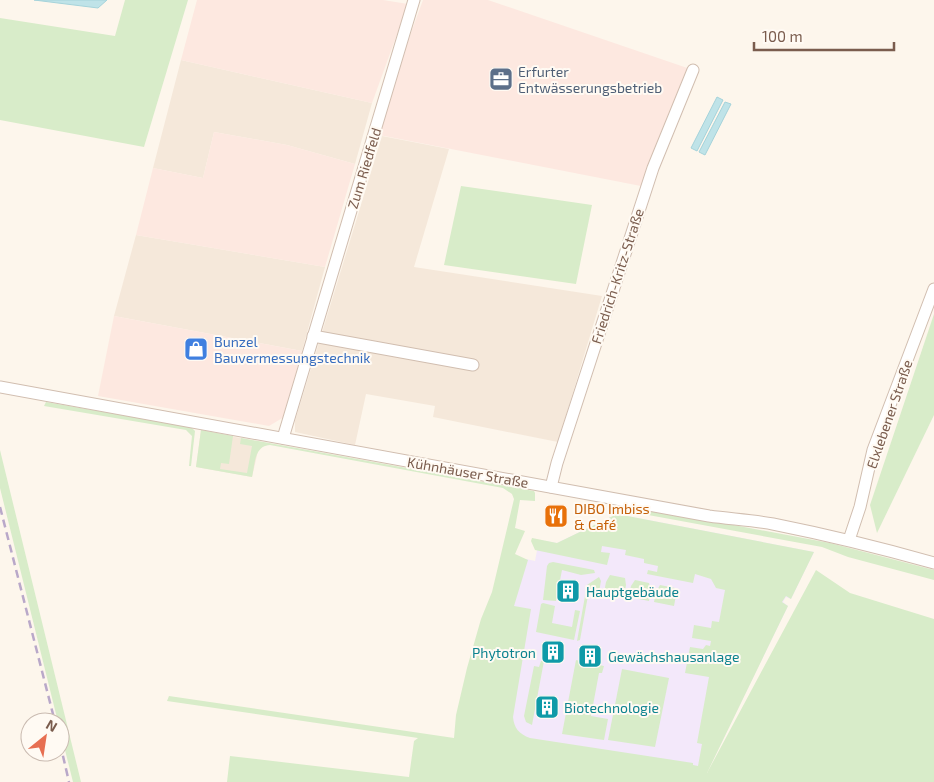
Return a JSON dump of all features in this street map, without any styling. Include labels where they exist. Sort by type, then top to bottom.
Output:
[{"type":"street","name":"Zum Riedfeld","points":[[283,438],[414,0]]},
{"type":"street","name":"Friedrich-Kritz-Straße","points":[[551,487],[564,439],[646,187],[693,70]]},
{"type":"street","name":"Elxlebener Straße","points":[[849,540],[860,507],[873,450],[934,289]]},
{"type":"street","points":[[313,336],[473,364]]},
{"type":"street","name":"Kühnhäuser Straße","points":[[0,387],[735,520],[771,523],[849,540],[934,563]]},
{"type":"shaded area","points":[[197,0],[383,0],[408,4],[372,103],[181,60]]},
{"type":"shaded area","points":[[423,0],[488,0],[699,72],[646,187],[374,134]]},
{"type":"shaded area","points":[[181,60],[372,103],[355,164],[287,145],[214,132],[203,178],[153,168]]},
{"type":"shaded area","points":[[214,132],[287,145],[355,164],[325,267],[136,235],[153,168],[203,178]]},
{"type":"shaded area","points":[[382,136],[449,149],[414,267],[602,296],[558,442],[433,417],[435,406],[366,394],[355,445],[295,432],[295,421]]},
{"type":"shaded area","points":[[136,235],[325,267],[302,351],[114,316]]},
{"type":"shaded area","points":[[114,316],[302,351],[284,417],[269,426],[98,396]]},
{"type":"shaded area","points":[[201,430],[260,442],[252,477],[196,467]]},
{"type":"shaded area","points":[[617,514],[814,552],[791,599],[786,597],[783,602],[788,606],[702,782],[678,782],[472,736],[526,559],[535,561],[539,540],[557,543]]},
{"type":"green space","points":[[125,0],[188,0],[144,147],[0,120],[0,18],[115,36]]},
{"type":"green space","points":[[461,186],[592,205],[576,284],[444,265]]},
{"type":"green space","points":[[934,314],[934,415],[877,533],[870,505]]},
{"type":"green space","points":[[46,402],[191,427],[195,431],[191,466],[189,466],[192,436],[186,430],[44,406]]},
{"type":"green space","points":[[201,430],[233,436],[229,464],[221,463],[220,469],[247,473],[252,446],[240,444],[241,438],[534,491],[535,501],[520,500],[515,528],[525,531],[515,554],[528,560],[514,606],[531,609],[513,717],[518,730],[530,738],[693,763],[693,765],[698,766],[702,744],[697,743],[709,677],[685,673],[690,647],[703,649],[706,645],[710,646],[711,641],[692,638],[694,625],[711,628],[712,621],[719,622],[725,590],[716,588],[711,579],[695,574],[693,583],[647,574],[648,570],[657,572],[658,566],[644,563],[644,559],[625,555],[626,550],[602,546],[601,552],[610,553],[607,565],[535,550],[531,541],[532,538],[557,543],[617,514],[814,552],[791,599],[786,596],[782,602],[788,606],[707,773],[816,570],[850,593],[934,619],[934,782],[227,782],[230,756],[409,777],[414,741],[418,738],[167,701],[169,696],[454,738],[456,715],[467,668],[481,619],[492,592],[514,499],[512,494],[503,488],[270,445],[265,446],[258,452],[252,477],[196,467]]},
{"type":"green space","points":[[0,450],[64,712],[56,712],[0,488]]},
{"type":"green space","points":[[627,505],[830,543],[934,570],[934,580],[848,557],[822,547],[621,510]]},
{"type":"green space","points":[[553,562],[594,570],[595,573],[581,575],[562,570],[556,601],[543,600],[547,566]]},
{"type":"green space","points":[[610,575],[625,578],[624,596],[604,593],[606,582]]},
{"type":"green space","points":[[599,577],[601,581],[599,592],[589,590],[580,640],[577,641],[587,585]]},
{"type":"green space","points":[[635,580],[649,583],[651,591],[649,601],[629,597],[631,586]]},
{"type":"green space","points":[[660,585],[675,588],[674,606],[654,602]]},
{"type":"green space","points":[[541,604],[555,606],[552,623],[572,627],[575,610],[580,611],[574,640],[536,632]]},
{"type":"green space","points":[[576,660],[585,662],[585,666],[589,667],[590,663],[604,666],[602,673],[599,673],[591,716],[608,719],[604,740],[562,734]]},
{"type":"green space","points":[[541,661],[544,661],[532,725],[526,722],[524,716],[534,666],[539,667]]},
{"type":"green space","points":[[622,669],[669,678],[655,747],[608,740]]},
{"type":"green space","points":[[70,737],[81,782],[73,782],[68,762],[70,762]]},
{"type":"water","points":[[34,0],[107,0],[98,8]]},
{"type":"water","points":[[717,97],[723,100],[697,151],[691,148]]},
{"type":"water","points":[[725,102],[731,104],[705,155],[699,152]]},
{"type":"railway","points":[[0,507],[52,712]]},
{"type":"railway","points":[[64,762],[69,782]]},
{"type":"place","name":"Erfurter Entwässerungsbetrieb","points":[[501,79]]},
{"type":"place","name":"Bunzel Bauvermessungstechnik","points":[[196,349]]},
{"type":"place","name":"DIBO Imbiss & Café","points":[[556,516]]},
{"type":"place","name":"Hauptgebäude","points":[[568,591]]},
{"type":"place","name":"Phytotron","points":[[553,652]]},
{"type":"place","name":"Gewächshausanlage","points":[[590,656]]},
{"type":"place","name":"Biotechnologie","points":[[547,707]]}]
